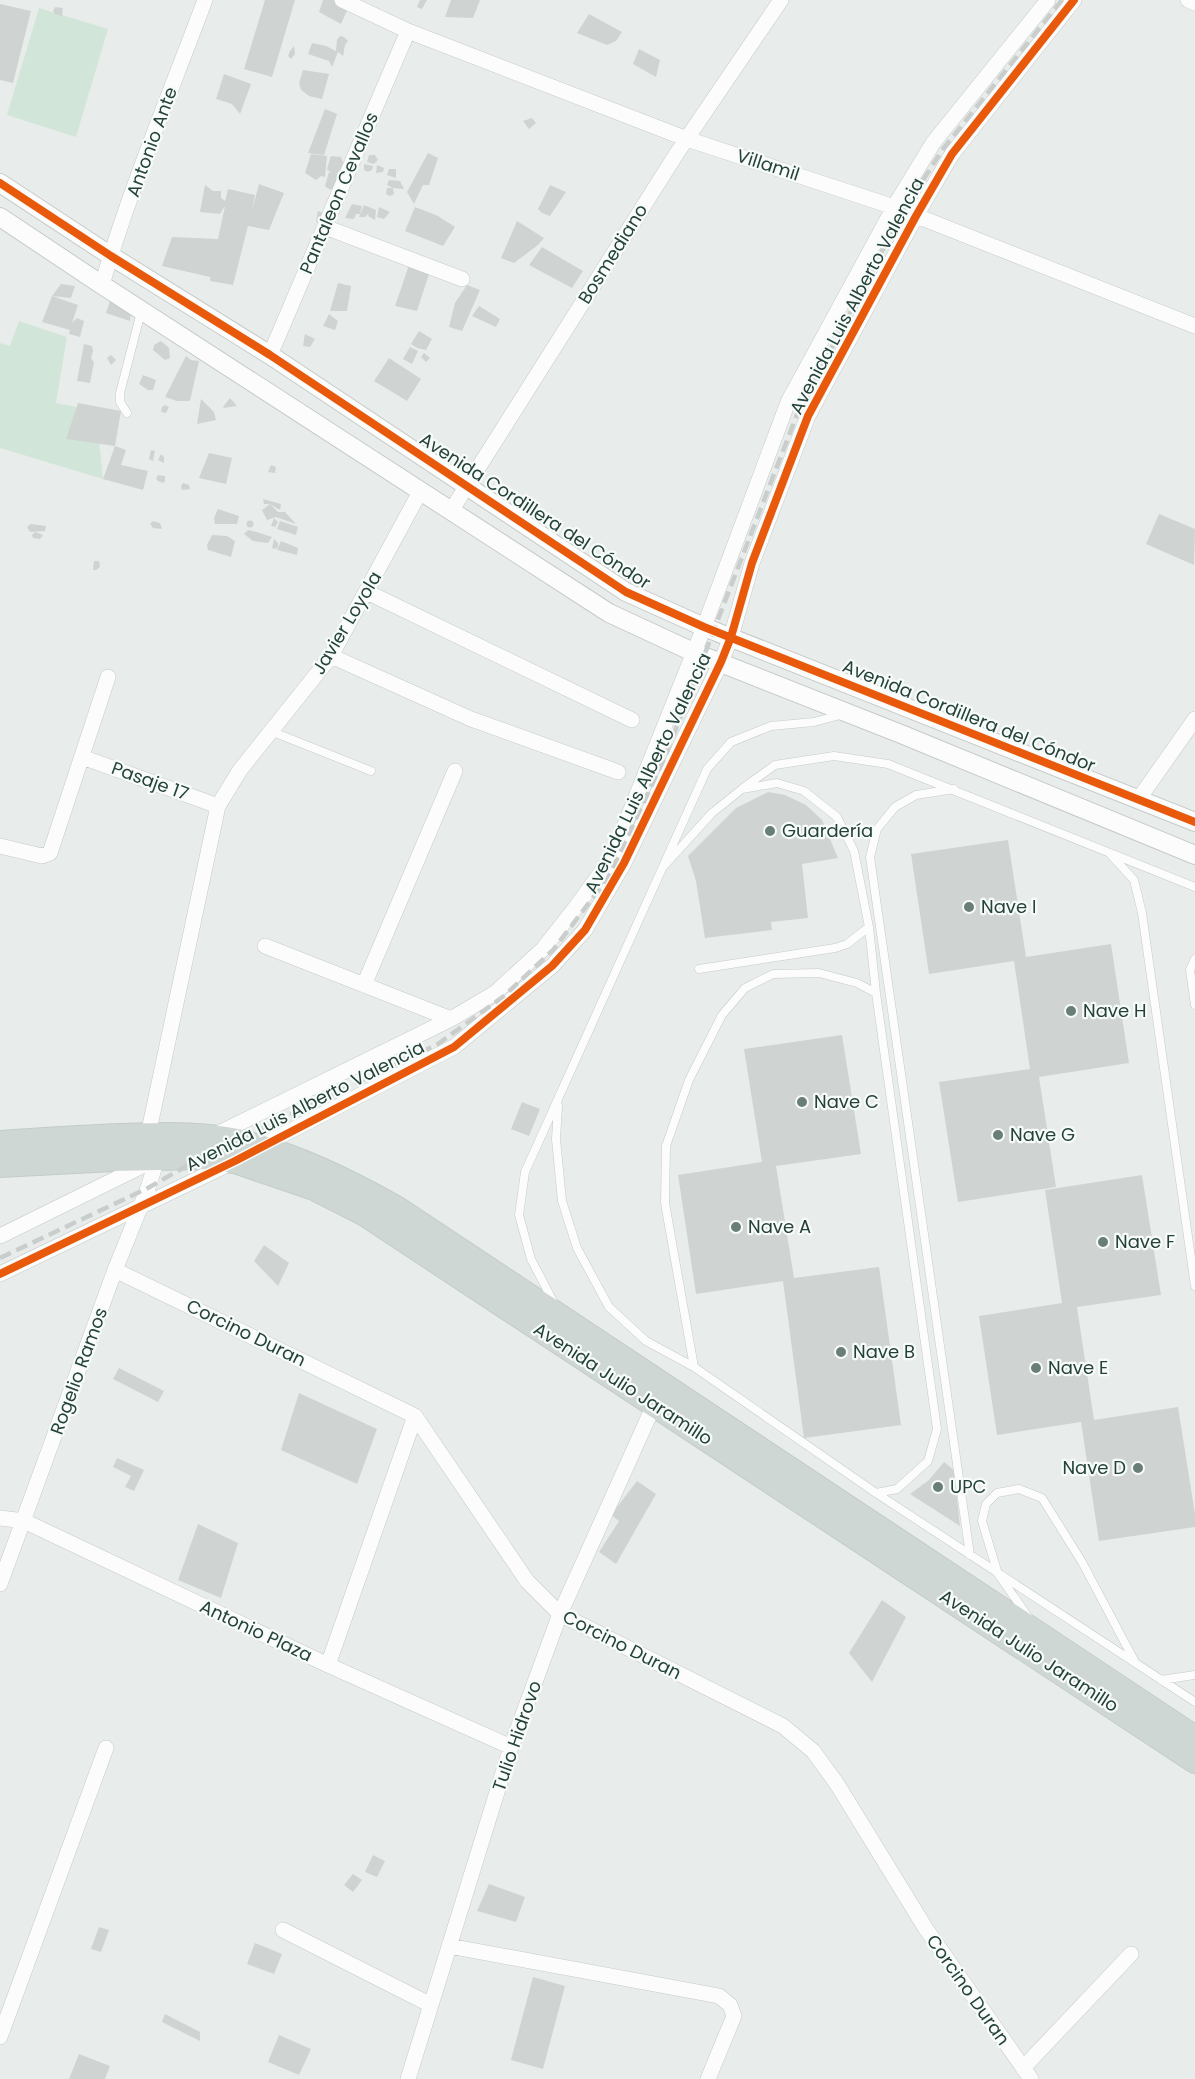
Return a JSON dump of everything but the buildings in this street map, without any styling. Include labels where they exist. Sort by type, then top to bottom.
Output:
[{"type":"main road","name":"Avenida Julio Jaramillo","points":[[0,1143],[148,1135],[209,1138],[236,1141],[346,1180],[396,1208],[1195,1738]]},
{"type":"main road","name":"Avenida Julio Jaramillo","points":[[0,1165],[202,1157],[234,1161],[314,1188],[365,1214],[1195,1761]]},
{"type":"street","name":"Antonio Ante","points":[[102,285],[205,0]]},
{"type":"street","name":"Villamil","points":[[342,0],[408,30],[687,139],[894,207],[1195,326]]},
{"type":"street","name":"Bosmediano","points":[[451,511],[687,139],[781,0]]},
{"type":"street","name":"Avenida Luis Alberto Valencia","points":[[0,1236],[157,1159],[209,1138],[451,1019],[495,993],[543,949],[612,857],[704,627],[788,402],[894,207],[933,143],[1048,0]]},
{"type":"street","name":"Avenida Luis Alberto Valencia","points":[[0,1274],[234,1161],[454,1047],[552,966],[585,930],[624,863],[721,662],[731,637],[752,563],[808,416],[952,153],[1074,0]]},
{"type":"street","points":[[1188,0],[1195,3]]},
{"type":"street","name":"Pantaleon Cevallos","points":[[270,355],[408,30]]},
{"type":"street","name":"Avenida Cordillera del Cóndor","points":[[0,183],[111,256],[270,355],[626,592],[704,627],[1195,822]]},
{"type":"street","points":[[0,217],[609,613],[693,651],[1195,855]]},
{"type":"street","points":[[326,226],[462,279]]},
{"type":"street","name":"Javier Loyola","points":[[218,806],[240,771],[331,657],[421,490]]},
{"type":"street","points":[[367,592],[632,720]]},
{"type":"street","points":[[331,657],[471,719],[618,772]]},
{"type":"street","points":[[0,846],[42,856],[50,853],[108,676]]},
{"type":"street","points":[[1138,800],[1195,719]]},
{"type":"street","name":"Pasaje 17","points":[[82,757],[218,806]]},
{"type":"street","points":[[364,985],[455,771]]},
{"type":"street","points":[[148,1135],[218,806]]},
{"type":"street","points":[[265,946],[451,1019]]},
{"type":"street","name":"Rogelio Ramos","points":[[0,1584],[157,1159]]},
{"type":"street","name":"Corcino Duran","points":[[115,1270],[415,1416],[527,1581],[560,1614],[783,1726],[813,1751],[837,1784],[926,1929],[1027,2073]]},
{"type":"street","name":"Tulio Hidrovo","points":[[408,2079],[511,1748],[560,1614],[654,1405]]},
{"type":"street","points":[[328,1665],[415,1416]]},
{"type":"street","name":"Antonio Plaza","points":[[0,1518],[24,1521],[328,1665],[511,1748]]},
{"type":"street","points":[[0,2037],[106,1748]]},
{"type":"street","points":[[283,1930],[431,2005]]},
{"type":"street","points":[[449,1946],[719,1996],[730,2004],[734,2016],[708,2079]]},
{"type":"street","points":[[1027,2073],[1131,1954]]},
{"type":"lane","points":[[127,413],[120,402],[120,393],[141,310]]},
{"type":"lane","points":[[563,1319],[531,1259],[519,1215],[525,1172],[707,770],[731,742],[771,726],[814,722],[846,713]]},
{"type":"lane","points":[[273,732],[371,771]]},
{"type":"lane","points":[[663,867],[712,813],[775,765],[834,756],[888,764],[1194,886]]},
{"type":"lane","points":[[742,789],[777,783],[804,791],[837,817],[854,851],[869,927],[876,993],[937,1429],[928,1461],[897,1489],[876,1494]]},
{"type":"lane","points":[[954,789],[916,795],[895,807],[877,829],[870,857],[970,1556]]},
{"type":"lane","points":[[1108,852],[1134,880],[1142,913],[1195,1286]]},
{"type":"lane","points":[[699,969],[835,948],[847,944],[869,927]]},
{"type":"lane","points":[[1195,959],[1190,970],[1195,1005]]},
{"type":"lane","points":[[694,1367],[665,1203],[666,1146],[689,1080],[722,1015],[745,988],[773,974],[819,973],[857,983],[876,993]]},
{"type":"lane","points":[[558,1099],[556,1139],[562,1202],[577,1248],[609,1307],[646,1341],[694,1367],[876,1494],[1195,1702]]},
{"type":"lane","points":[[1042,1636],[998,1574],[982,1521],[986,1504],[996,1493],[1019,1490],[1042,1498],[1082,1562],[1136,1664]]},
{"type":"lane","points":[[1161,1680],[1195,1675]]},
{"type":"green space","points":[[39,8],[108,29],[76,137],[7,115]]},
{"type":"green space","points":[[19,321],[67,337],[56,403],[96,411],[103,479],[0,448],[0,343],[10,346]]},
{"type":"railway","points":[[0,1258],[148,1188],[202,1157],[438,1044],[504,996],[553,950],[608,878],[665,757],[798,412],[903,211],[943,149],[1062,0]]},
{"type":"cycle path","points":[[0,1274],[235,1161],[454,1047],[552,966],[585,930],[624,863],[721,662],[731,637],[752,563],[808,416],[952,154],[1074,0]]},
{"type":"cycle path","points":[[0,183],[111,256],[270,355],[626,592],[704,627],[1195,822]]},
{"type":"place","name":"Guardería","points":[[770,831]]},
{"type":"place","name":"Nave I","points":[[969,907]]},
{"type":"place","name":"Nave H","points":[[1071,1011]]},
{"type":"place","name":"Nave C","points":[[802,1102]]},
{"type":"place","name":"Nave G","points":[[998,1135]]},
{"type":"place","name":"Nave A","points":[[736,1227]]},
{"type":"place","name":"Nave F","points":[[1103,1242]]},
{"type":"place","name":"Nave B","points":[[841,1352]]},
{"type":"place","name":"Nave E","points":[[1036,1368]]},
{"type":"place","name":"Nave D","points":[[1138,1468]]},
{"type":"place","name":"UPC","points":[[938,1487]]}]
